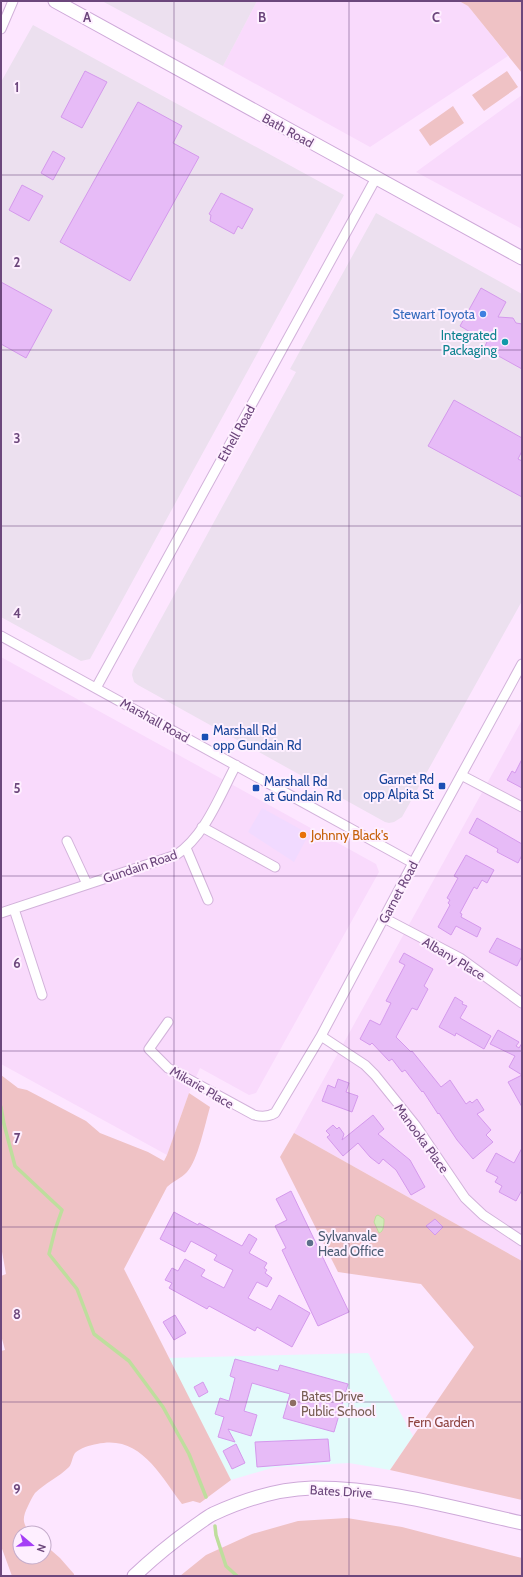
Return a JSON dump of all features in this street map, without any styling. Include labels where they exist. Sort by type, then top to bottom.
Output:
[{"type":"street","points":[[1,29],[13,1]]},
{"type":"street","name":"Bath Road","points":[[55,1],[522,258]]},
{"type":"street","name":"Ethell Road","points":[[96,688],[376,178]]},
{"type":"street","name":"Marshall Road","points":[[1,636],[413,863]]},
{"type":"street","name":"Garnet Road","points":[[270,1116],[275,1113],[321,1036],[413,863],[522,664]]},
{"type":"street","name":"Gundain Road","points":[[1,913],[176,855],[194,840],[236,765]]},
{"type":"street","points":[[461,775],[522,807]]},
{"type":"street","points":[[202,827],[275,867]]},
{"type":"street","points":[[68,841],[87,884]]},
{"type":"street","points":[[186,848],[208,900]]},
{"type":"street","points":[[14,909],[42,995]]},
{"type":"street","name":"Albany Place","points":[[384,918],[460,958],[522,1003]]},
{"type":"street","name":"Mikarie Place","points":[[168,1022],[149,1049],[168,1068],[247,1112],[260,1117],[270,1116]]},
{"type":"street","name":"Manooka Place","points":[[321,1036],[365,1065],[375,1075],[416,1126],[465,1198],[483,1215],[522,1241]]},
{"type":"street","name":"Bates Drive","points":[[134,1576],[180,1536],[212,1514],[244,1502],[276,1493],[304,1489],[351,1490],[394,1496],[522,1523]]},
{"type":"shaded area","points":[[102,1],[257,1],[223,66]]},
{"type":"shaded area","points":[[257,1],[459,1],[468,6],[508,56],[370,147],[223,66]]},
{"type":"shaded area","points":[[33,25],[344,195],[90,659],[81,661],[1,617],[1,82]]},
{"type":"shaded area","points":[[522,95],[522,229],[416,172]]},
{"type":"shaded area","points":[[376,213],[522,294],[522,601],[402,817],[389,823],[138,685],[134,682],[132,675],[133,670],[296,372],[290,369]]},
{"type":"shaded area","points":[[1,657],[376,864],[379,872],[256,1093],[249,1095],[200,1068],[189,1093],[167,1155],[1,1064]]},
{"type":"shaded area","points":[[522,720],[522,1261],[294,1133]]},
{"type":"shaded area","points":[[262,808],[309,834],[294,862],[248,832]]},
{"type":"shaded area","points":[[378,1215],[384,1219],[383,1229],[379,1233],[374,1222],[376,1216]]},
{"type":"shaded area","name":"Bates Drive Public School","points":[[368,1353],[413,1436],[390,1470],[349,1463],[275,1467],[231,1480],[168,1358]]},
{"type":"green space","points":[[459,1],[522,1],[522,73],[468,6]]},
{"type":"green space","points":[[507,71],[518,87],[484,111],[472,95]]},
{"type":"green space","points":[[453,106],[464,123],[430,146],[419,130]]},
{"type":"green space","points":[[1,1075],[18,1088],[27,1090],[86,1121],[100,1133],[148,1152],[164,1161],[189,1093],[210,1107],[195,1159],[185,1174],[167,1187],[124,1269],[231,1480],[200,1503],[193,1501],[182,1504],[147,1459],[137,1451],[125,1445],[112,1443],[94,1444],[75,1453],[69,1467],[35,1493],[26,1510],[24,1517],[25,1525],[12,1525],[12,1565],[52,1565],[52,1551],[60,1558],[74,1574],[74,1576],[12,1576],[1,1546],[1,1351],[5,1350],[1,1335],[1,1276],[6,1274],[1,1246]]},
{"type":"green space","name":"Fern Garden","points":[[294,1133],[522,1261],[522,1500],[390,1470],[474,1347],[421,1284],[338,1272],[280,1157]]},
{"type":"green space","points":[[347,1518],[402,1527],[522,1558],[522,1576],[180,1576],[206,1555],[252,1534],[298,1521]]},
{"type":"building","points":[[85,71],[107,82],[82,128],[61,117]]},
{"type":"building","points":[[138,102],[182,126],[173,143],[199,157],[130,281],[60,242]]},
{"type":"building","points":[[53,151],[65,158],[53,180],[41,173]]},
{"type":"building","points":[[22,185],[43,196],[29,221],[9,210]]},
{"type":"building","points":[[221,193],[253,209],[242,229],[238,226],[234,234],[210,221],[211,215],[209,214]]},
{"type":"building","points":[[1,282],[52,310],[26,358],[1,344]]},
{"type":"building","points":[[481,288],[506,302],[498,317],[513,318],[516,323],[522,324],[522,369],[484,348],[487,342],[460,326]]},
{"type":"building","points":[[454,400],[522,438],[522,451],[518,459],[522,461],[522,497],[428,446]]},
{"type":"building","points":[[522,759],[522,788],[507,780],[512,771],[515,773]]},
{"type":"building","points":[[477,818],[522,844],[522,855],[518,863],[497,852],[498,849],[469,833]]},
{"type":"building","points":[[466,855],[494,870],[487,883],[482,880],[477,889],[474,887],[460,913],[462,914],[461,917],[481,928],[477,937],[456,926],[451,935],[438,927],[450,905],[448,903],[450,900],[447,898],[458,878],[454,876]]},
{"type":"building","points":[[497,938],[522,950],[522,956],[517,966],[489,952]]},
{"type":"building","points":[[404,953],[433,969],[424,986],[428,989],[417,1010],[412,1008],[396,1037],[411,1052],[412,1051],[441,1087],[450,1080],[466,1104],[470,1101],[472,1103],[477,1099],[484,1110],[477,1114],[491,1130],[486,1135],[493,1142],[473,1159],[457,1140],[423,1091],[422,1092],[405,1070],[402,1072],[392,1059],[389,1061],[372,1043],[370,1045],[360,1039],[370,1020],[380,1025],[391,1003],[386,1001],[405,965],[399,962]]},
{"type":"building","points":[[455,997],[463,1002],[462,1004],[467,1006],[460,1018],[491,1036],[484,1049],[456,1033],[455,1036],[439,1027]]},
{"type":"building","points":[[498,1030],[519,1042],[516,1046],[519,1048],[522,1043],[522,1075],[509,1067],[515,1056],[490,1044]]},
{"type":"building","points":[[522,1075],[522,1107],[508,1082]]},
{"type":"building","points":[[338,1079],[349,1083],[346,1092],[358,1096],[352,1112],[322,1101],[328,1085],[335,1088]]},
{"type":"building","points":[[373,1115],[384,1129],[378,1134],[410,1160],[425,1187],[411,1195],[396,1170],[383,1159],[379,1164],[370,1157],[358,1143],[343,1156],[327,1137],[330,1135],[326,1131],[333,1125],[337,1129],[339,1127],[344,1134],[342,1140]]},
{"type":"building","points":[[522,1148],[522,1190],[516,1201],[499,1192],[502,1186],[495,1182],[498,1177],[486,1171],[496,1153],[514,1163]]},
{"type":"building","points":[[291,1191],[349,1312],[318,1326],[282,1250],[286,1248],[275,1226],[287,1220],[276,1199]]},
{"type":"building","points":[[174,1212],[198,1225],[199,1223],[242,1246],[249,1234],[257,1239],[249,1253],[267,1263],[264,1268],[267,1270],[265,1273],[272,1278],[267,1287],[257,1282],[248,1298],[271,1310],[279,1295],[310,1313],[292,1347],[257,1327],[255,1331],[209,1306],[207,1309],[169,1288],[172,1283],[165,1280],[172,1268],[178,1271],[185,1259],[205,1270],[201,1276],[224,1288],[233,1270],[214,1260],[217,1255],[191,1241],[185,1252],[160,1239]]},
{"type":"building","points":[[435,1219],[443,1227],[435,1235],[426,1226]]},
{"type":"building","points":[[175,1315],[186,1333],[174,1340],[163,1322]]},
{"type":"building","points":[[235,1359],[278,1371],[280,1365],[348,1384],[334,1432],[283,1418],[290,1394],[252,1383],[244,1411],[257,1415],[251,1436],[228,1429],[235,1442],[218,1437],[224,1417],[215,1414],[220,1398],[229,1401],[235,1378],[230,1376]]},
{"type":"building","points":[[203,1382],[208,1392],[199,1397],[194,1387]]},
{"type":"building","points":[[328,1439],[330,1461],[257,1467],[255,1442]]},
{"type":"building","points":[[236,1444],[245,1463],[232,1469],[223,1451]]},
{"type":"waterway","points":[[1,1107],[15,1166],[62,1210],[49,1254],[77,1289],[94,1334],[129,1361],[163,1407],[189,1454],[206,1497]]},
{"type":"waterway","points":[[215,1526],[216,1535],[226,1566],[237,1576]]},
{"type":"place","name":"Stewart Toyota","points":[[483,314]]},
{"type":"place","name":"Integrated Packaging","points":[[505,342]]},
{"type":"place","name":"Marshall Rd opp Gundain Rd","points":[[205,737]]},
{"type":"place","name":"Garnet Rd opp Alpita St","points":[[442,786]]},
{"type":"place","name":"Marshall Rd at Gundain Rd","points":[[256,788]]},
{"type":"place","name":"Johnny Black's","points":[[303,835]]},
{"type":"place","name":"Sylvanvale Head Office","points":[[310,1243]]},
{"type":"place","name":"Bates Drive Public School","points":[[293,1403]]}]
